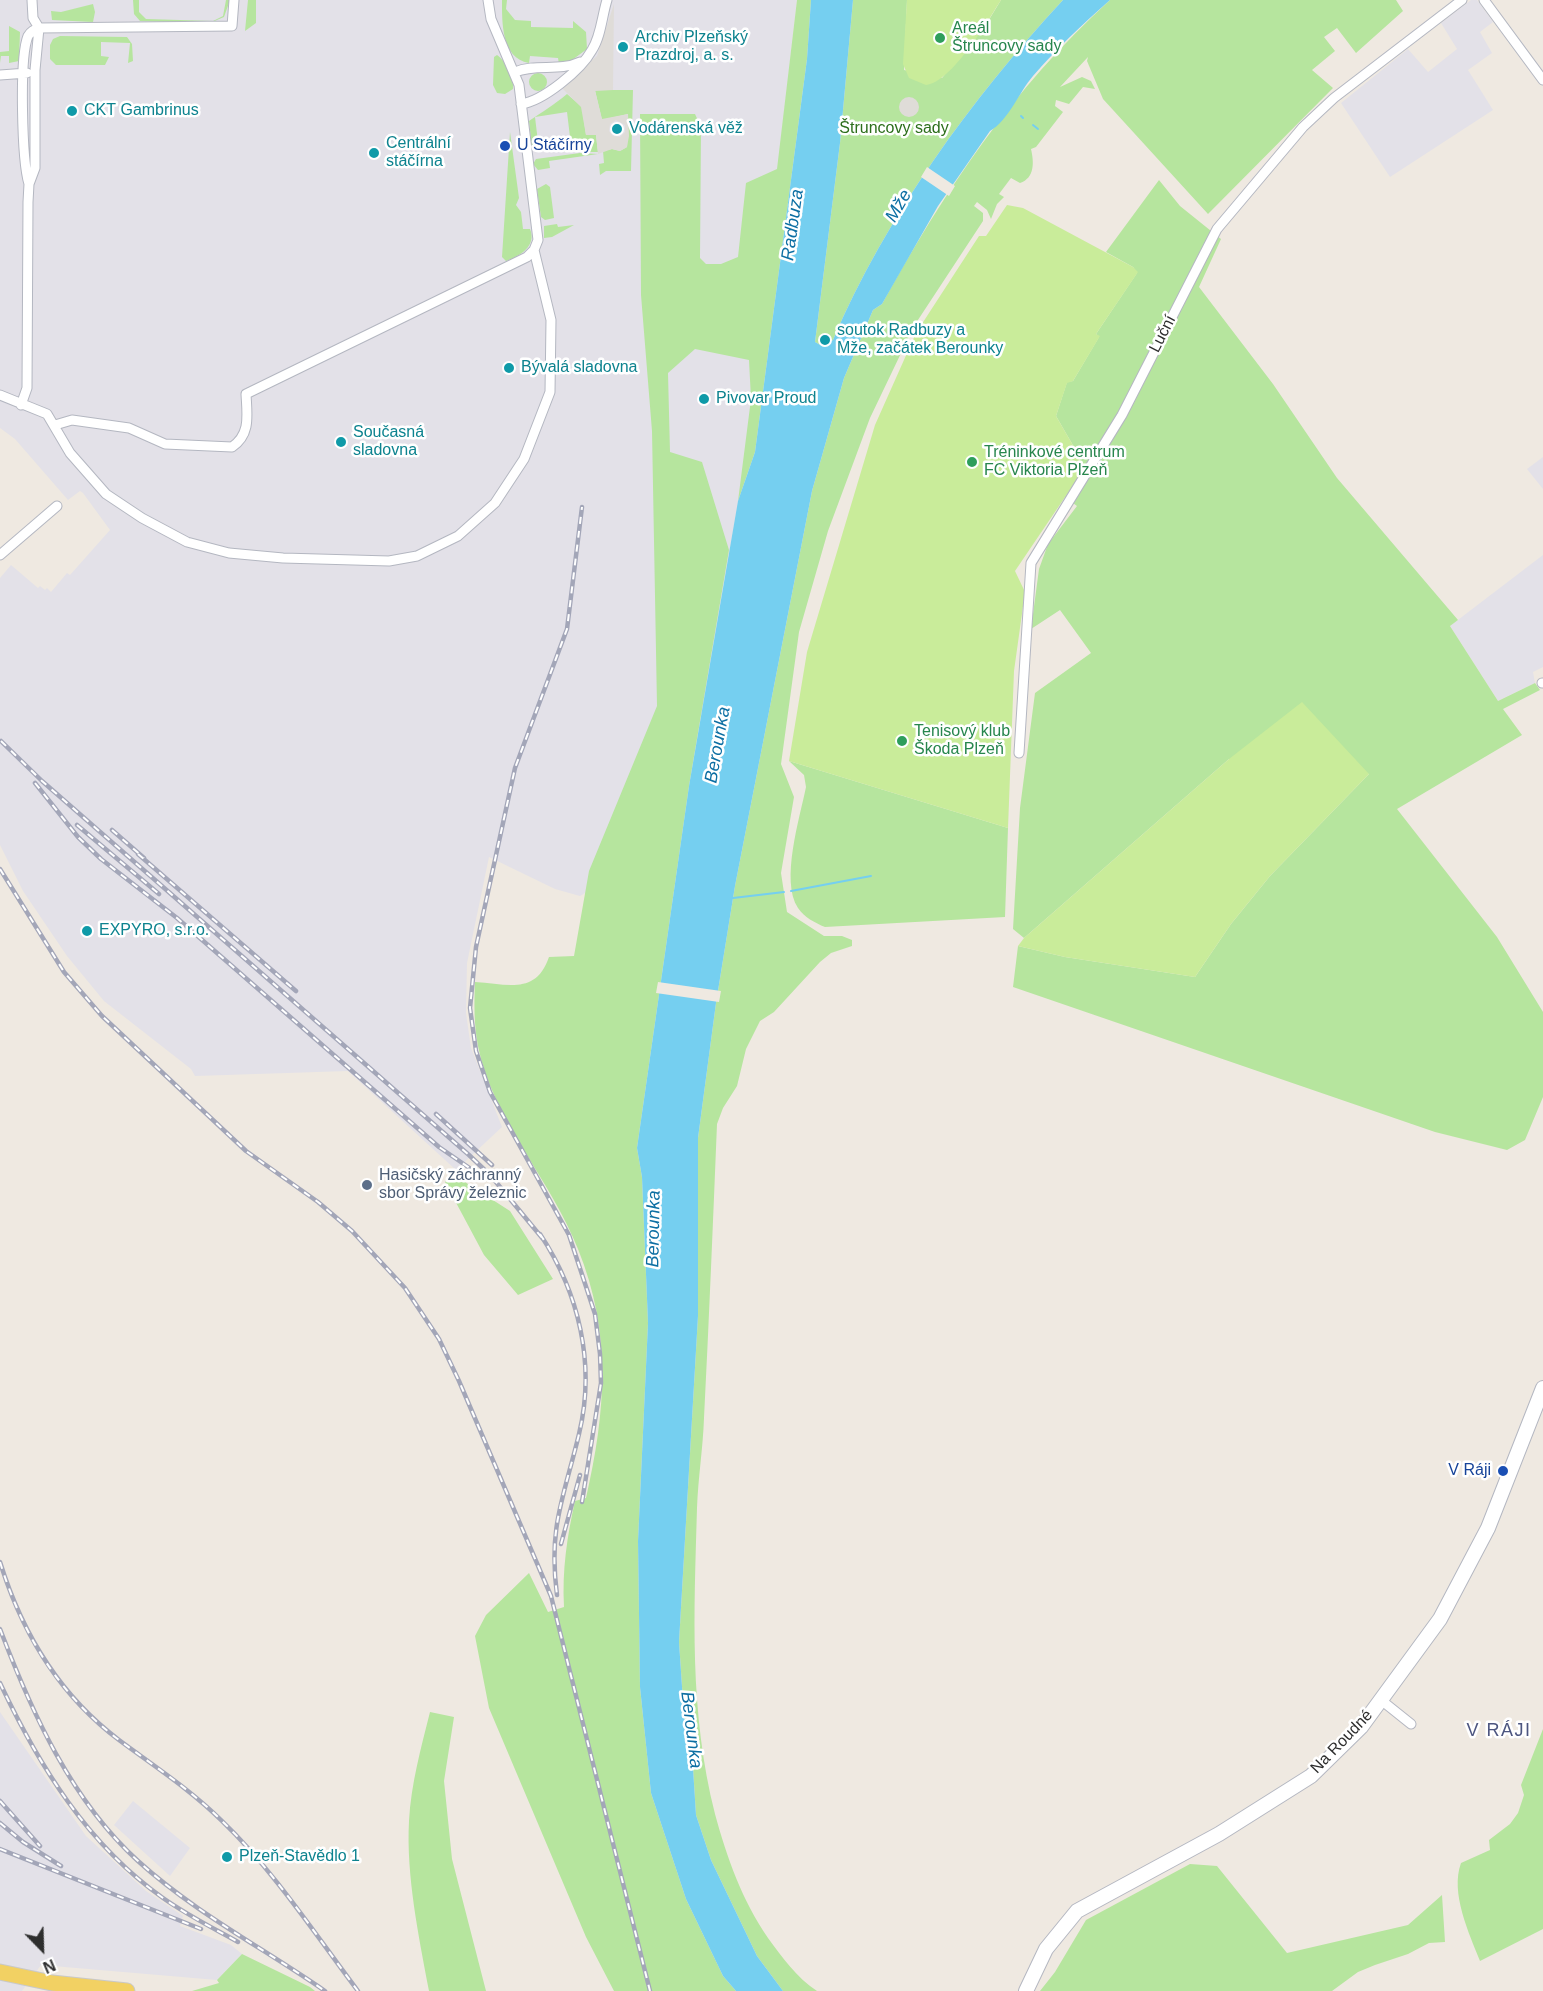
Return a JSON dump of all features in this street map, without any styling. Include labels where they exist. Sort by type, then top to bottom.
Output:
[{"type":"main road","points":[[0,1972],[52,1983],[127,1991]]},
{"type":"street","points":[[29,184],[35,168],[35,70],[39,28],[33,18],[32,0]]},
{"type":"street","points":[[21,405],[27,388],[29,184],[24,168],[24,75],[27,38],[31,31],[39,28],[232,26],[234,0]]},
{"type":"street","points":[[521,104],[533,102],[546,94],[593,50],[607,0]]},
{"type":"street","name":"Luční","points":[[1019,753],[1031,563],[1122,415],[1217,229],[1303,127],[1334,98],[1462,0]]},
{"type":"street","points":[[1484,0],[1541,73]]},
{"type":"street","points":[[55,425],[72,420],[129,428],[165,444],[232,447],[239,442],[248,426],[246,394],[527,257],[534,250],[538,240],[521,104],[515,72],[500,42],[488,2]]},
{"type":"street","points":[[515,72],[527,68],[560,69],[582,61]]},
{"type":"street","points":[[0,75],[24,75],[35,70]]},
{"type":"street","points":[[0,395],[47,414],[70,453],[106,494],[142,518],[187,543],[229,553],[273,558],[389,561],[417,555],[458,536],[495,503],[524,459],[550,392],[551,320],[534,250]]},
{"type":"street","points":[[0,555],[57,506]]},
{"type":"street","name":"Na Roudné","points":[[1026,1991],[1046,1949],[1077,1911],[1219,1834],[1311,1776],[1361,1727],[1440,1619],[1488,1528],[1543,1388]]},
{"type":"street","points":[[1381,1700],[1411,1724]]},
{"type":"shaded area","points":[[0,0],[797,0],[745,461],[702,713],[602,883],[580,896],[555,889],[489,857],[467,963],[466,1013],[471,1048],[502,1127],[456,1170],[348,1071],[195,1076],[191,1069],[104,1001],[67,956],[23,891],[0,845],[0,578],[11,565],[38,588],[40,586],[45,590],[47,588],[51,592],[67,573],[70,575],[110,530],[83,493],[80,491],[68,500],[15,439],[0,428]]},
{"type":"shaded area","points":[[1471,0],[1477,0],[1493,22],[1480,32],[1492,53],[1468,70],[1493,110],[1390,177],[1341,103],[1408,49],[1428,72],[1457,49],[1441,23]]},
{"type":"shaded area","points":[[614,4],[613,90],[595,91],[602,119],[628,114],[629,136],[627,147],[620,151],[612,149],[598,154],[596,135],[586,135],[581,107],[561,87],[597,56]],"holes":[[[616,120],[625,125],[625,132],[620,137],[613,136],[609,131],[610,124]]]},
{"type":"shaded area","points":[[909,97],[916,100],[919,107],[916,114],[909,117],[902,114],[899,107],[902,100]]},
{"type":"shaded area","points":[[1543,457],[1543,489],[1527,469]]},
{"type":"shaded area","points":[[1543,555],[1543,667],[1533,672],[1535,683],[1498,701],[1450,626]]},
{"type":"shaded area","points":[[0,1712],[86,1836],[146,1891],[183,1916],[180,1926],[231,1945],[242,1954],[217,1980],[41,1965],[22,1991],[0,1991]]},
{"type":"shaded area","points":[[133,1801],[190,1848],[170,1876],[114,1825]]},
{"type":"green space","points":[[133,0],[139,0],[139,12],[146,19],[213,21],[223,16],[226,0],[230,0],[224,17],[210,23],[140,21],[134,14]]},
{"type":"green space","points":[[248,0],[256,0],[256,23],[245,31]]},
{"type":"green space","points":[[502,0],[507,0],[506,9],[515,20],[531,21],[531,27],[573,28],[573,21],[586,32],[587,49],[568,63],[559,64],[558,58],[530,56],[529,63],[520,60],[508,47],[505,38]]},
{"type":"green space","points":[[797,0],[811,0],[807,59],[755,452],[738,501],[751,399],[749,360],[695,349],[668,373],[670,452],[702,462],[729,550],[689,786],[637,1148],[642,1177],[648,1323],[638,1541],[640,1687],[651,1793],[686,1899],[723,1976],[736,1991],[614,1991],[586,1937],[489,1708],[475,1636],[486,1615],[529,1573],[548,1612],[564,1607],[564,1567],[567,1541],[575,1501],[586,1498],[593,1466],[601,1403],[602,1372],[601,1342],[596,1311],[589,1280],[578,1249],[567,1223],[509,1124],[485,1073],[476,1030],[475,982],[509,985],[529,982],[537,977],[549,957],[574,956],[589,871],[657,706],[652,431],[641,295],[640,114],[695,114],[701,127],[700,258],[706,264],[721,264],[738,257],[746,183],[777,169]]},
{"type":"green space","name":"Štruncovy sady","points":[[853,0],[907,0],[904,70],[942,78],[987,23],[1001,0],[1063,0],[996,77],[933,161],[878,248],[833,340],[824,347],[815,342],[840,143]]},
{"type":"green space","name":"Areál Štruncovy sady","points":[[907,0],[1001,0],[957,63],[947,74],[926,85],[909,78],[903,64]]},
{"type":"green space","points":[[1110,0],[1396,0],[1403,11],[1356,53],[1337,28],[1324,37],[1335,51],[1312,70],[1333,88],[1208,214],[1103,99],[1087,61],[1088,57],[1060,87],[1082,77],[1091,81],[1095,89],[1083,87],[1069,104],[1056,100],[1055,106],[1063,112],[1036,147],[1031,149],[1033,164],[1031,173],[1025,181],[1020,183],[1011,178],[999,194],[1004,197],[997,204],[991,219],[987,210],[977,202],[974,206],[983,213],[983,221],[914,326],[870,418],[828,531],[799,632],[781,764],[794,797],[781,873],[787,912],[824,936],[842,936],[852,940],[852,946],[831,953],[774,1012],[760,1021],[746,1049],[737,1086],[723,1108],[717,1124],[703,1429],[697,1508],[695,1662],[701,1738],[707,1776],[725,1847],[750,1909],[784,1960],[796,1974],[817,1991],[783,1991],[757,1956],[711,1860],[696,1815],[693,1768],[684,1716],[679,1642],[698,1316],[698,1138],[716,1003],[735,886],[812,491],[844,378],[873,310],[882,304],[931,221],[983,142],[1042,69]]},
{"type":"green space","points":[[93,4],[95,12],[93,22],[52,20],[51,11],[61,12]]},
{"type":"green space","points":[[9,26],[20,32],[19,61],[9,63],[9,56],[1,56],[0,63],[0,52],[9,51]]},
{"type":"green space","points":[[60,36],[127,37],[132,44],[133,61],[128,63],[130,43],[101,42],[101,56],[109,57],[105,65],[56,65],[50,59],[50,45],[53,39]]},
{"type":"green space","points":[[497,55],[507,65],[513,80],[513,89],[505,94],[497,93],[493,85],[494,57]]},
{"type":"green space","points":[[538,73],[544,76],[547,82],[544,88],[538,91],[532,88],[529,82],[532,76]]},
{"type":"green space","points":[[595,90],[633,90],[631,171],[606,171],[600,175],[599,164],[604,163],[603,151],[612,149],[620,151],[627,147],[628,114],[602,120]]},
{"type":"green space","points":[[567,94],[582,107],[586,135],[596,135],[598,152],[564,152],[562,139],[570,137],[567,112],[535,117]]},
{"type":"green space","points":[[535,117],[538,142],[534,143],[535,150],[532,148],[529,121]]},
{"type":"green space","points":[[510,132],[519,198],[516,205],[521,212],[523,229],[530,229],[532,235],[526,249],[506,261],[502,257]]},
{"type":"green space","points":[[580,153],[598,154],[549,161],[550,168],[538,170],[533,164],[536,159]]},
{"type":"green space","points":[[1159,180],[1180,206],[1221,239],[1199,287],[1273,384],[1337,478],[1458,620],[1450,626],[1498,701],[1535,683],[1540,690],[1503,709],[1522,735],[1397,809],[1497,937],[1543,1012],[1543,1097],[1525,1140],[1507,1150],[1435,1132],[1013,987],[1018,946],[1065,957],[1195,977],[1231,924],[1270,876],[1369,774],[1229,759],[1024,938],[1013,929],[1020,808],[1035,693],[1091,653],[1060,610],[1031,629],[1039,569],[1048,544],[1077,506],[1065,497],[1082,472],[1078,454],[1056,416],[1067,382],[1073,381],[1099,337],[1096,334],[1137,273],[1133,267],[1106,252]]},
{"type":"green space","points":[[546,184],[550,187],[554,218],[545,220],[541,217],[537,189]]},
{"type":"green space","name":"Tréninkové centrum FC Viktoria Plzeň","points":[[1007,205],[1023,208],[1133,267],[1138,272],[1096,334],[1100,336],[1073,381],[1067,383],[1056,416],[1078,454],[1082,472],[1015,571],[1025,592],[1014,671],[1008,828],[789,761],[807,652],[875,425],[916,333],[979,236],[986,236]]},
{"type":"green space","points":[[557,224],[558,227],[574,225],[552,237],[544,238],[544,226]]},
{"type":"green space","points":[[1302,702],[1369,774],[1270,876],[1231,924],[1195,977],[1065,957],[1018,946],[1024,938],[1229,759]]},
{"type":"green space","points":[[789,761],[1008,828],[1005,917],[825,927],[807,917],[798,908],[791,882],[793,849],[806,787],[804,775]]},
{"type":"green space","points":[[454,1175],[510,1211],[553,1279],[518,1295],[484,1255],[445,1182]]},
{"type":"green space","points":[[430,1712],[454,1717],[444,1781],[452,1859],[486,1991],[429,1991],[414,1906],[409,1863],[409,1821],[417,1766]]},
{"type":"green space","points":[[1543,1729],[1543,1929],[1480,1961],[1466,1926],[1459,1900],[1458,1875],[1461,1863],[1490,1850],[1489,1840],[1510,1824],[1518,1813],[1524,1795],[1521,1785]]},
{"type":"green space","points":[[1190,1864],[1217,1866],[1287,1953],[1408,1925],[1442,1895],[1445,1942],[1429,1943],[1408,1954],[1358,1972],[1332,1991],[1040,1991],[1055,1972],[1086,1920]]},
{"type":"green space","points":[[242,1954],[315,1991],[192,1991],[219,1983],[217,1980]]},
{"type":"water","points":[[811,0],[853,0],[840,143],[815,342],[824,347],[833,340],[878,248],[905,204],[933,161],[996,77],[1063,0],[1110,0],[1070,36],[1042,66],[1003,120],[990,131],[938,206],[882,304],[873,310],[844,378],[812,491],[735,886],[716,1003],[698,1138],[698,1316],[679,1642],[684,1716],[693,1768],[696,1815],[711,1860],[757,1956],[783,1991],[736,1991],[723,1976],[686,1899],[651,1793],[640,1687],[638,1541],[648,1323],[642,1177],[637,1148],[689,786],[738,501],[755,452],[807,59]]},
{"type":"pier","points":[[927,167],[955,186],[949,196],[921,177]]},
{"type":"pier","points":[[658,982],[721,991],[719,1002],[656,993]]},
{"type":"waterway","points":[[1033,125],[1038,129]]},
{"type":"waterway","points":[[791,891],[871,876]]},
{"type":"waterway","points":[[733,898],[784,892]]},
{"type":"railway","points":[[582,507],[567,629],[515,768],[476,947],[470,1008],[476,1051],[490,1092],[569,1235],[595,1314],[601,1383],[582,1502]]},
{"type":"railway","points":[[1,741],[42,781],[469,1155],[491,1176],[543,1239]]},
{"type":"railway","points":[[35,783],[78,837],[101,859],[177,918],[439,1147],[484,1178]]},
{"type":"railway","points":[[77,825],[159,894]]},
{"type":"railway","points":[[112,830],[144,858]]},
{"type":"railway","points":[[138,854],[296,991]]},
{"type":"railway","points":[[0,869],[64,972],[102,1016],[246,1151],[318,1202],[352,1231],[405,1288],[439,1339],[551,1596],[650,1991]]},
{"type":"railway","points":[[436,1114],[492,1165]]},
{"type":"railway","points":[[540,1234],[554,1257],[574,1305],[580,1330],[586,1382],[579,1434],[556,1531],[557,1595]]},
{"type":"railway","points":[[561,1544],[580,1475]]},
{"type":"railway","points":[[0,1562],[19,1613],[31,1637],[60,1682],[97,1722],[198,1799],[241,1840],[293,1903],[358,1991]]},
{"type":"railway","points":[[0,1629],[26,1692],[56,1754],[73,1783],[114,1837],[138,1861],[182,1897],[325,1991]]},
{"type":"railway","points":[[0,1683],[49,1774],[68,1802],[111,1854],[163,1898],[238,1942]]},
{"type":"railway","points":[[0,1801],[40,1846]]},
{"type":"railway","points":[[0,1823],[23,1842],[61,1866]]},
{"type":"railway","points":[[0,1849],[201,1929]]},
{"type":"place","name":"Areál Štruncovy sady","points":[[940,38]]},
{"type":"place","name":"Archiv Plzeňský Prazdroj, a. s.","points":[[623,47]]},
{"type":"place","name":"CKT Gambrinus","points":[[72,111]]},
{"type":"place","name":"Vodárenská věž","points":[[617,129]]},
{"type":"place","name":"U Stáčírny","points":[[505,146]]},
{"type":"place","name":"Centrální stáčírna","points":[[374,153]]},
{"type":"place","name":"soutok Radbuzy a Mže, začátek Berounky","points":[[825,340]]},
{"type":"place","name":"Bývalá sladovna","points":[[509,368]]},
{"type":"place","name":"Pivovar Proud","points":[[704,399]]},
{"type":"place","name":"Současná sladovna","points":[[341,442]]},
{"type":"place","name":"Tréninkové centrum FC Viktoria Plzeň","points":[[972,462]]},
{"type":"place","name":"Tenisový klub Škoda Plzeň","points":[[902,741]]},
{"type":"place","name":"EXPYRO, s.r.o.","points":[[87,931]]},
{"type":"place","name":"Hasičský záchranný sbor Správy železnic","points":[[367,1185]]},
{"type":"place","name":"V Ráji","points":[[1503,1471]]},
{"type":"place","name":"Plzeň-Stavědlo 1","points":[[227,1857]]},
{"type":"district","name":"V RÁJI","points":[[1499,1731]]},
{"type":"water label","name":"Mže","points":[[899,206]]},
{"type":"water label","name":"Radbuza","points":[[793,225]]},
{"type":"water label","name":"Berounka","points":[[718,745]]},
{"type":"water label","name":"Berounka","points":[[654,1229]]},
{"type":"water label","name":"Berounka","points":[[691,1730]]}]
